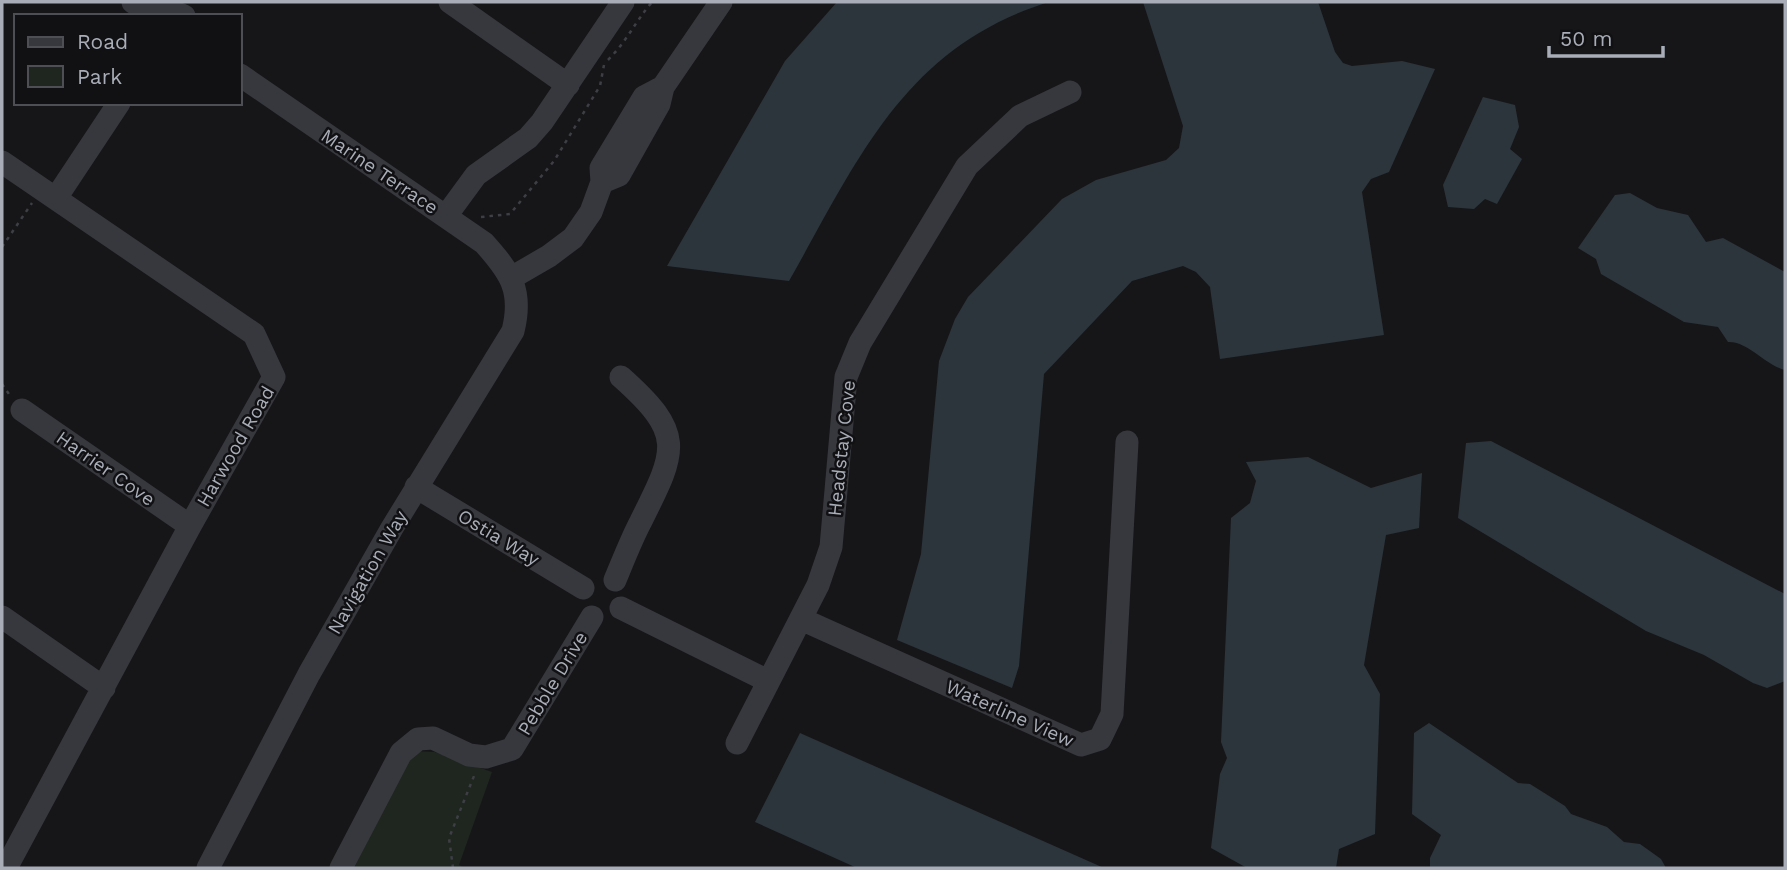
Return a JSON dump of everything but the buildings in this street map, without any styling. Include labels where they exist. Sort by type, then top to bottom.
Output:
[{"type":"street","points":[[133,2],[151,14]]},
{"type":"street","points":[[450,2],[568,85]]},
{"type":"street","points":[[446,216],[476,175],[528,138],[568,85],[623,2]]},
{"type":"street","points":[[511,278],[549,256],[573,238],[591,212],[603,182],[619,175],[659,104],[663,87],[721,2]]},
{"type":"street","points":[[155,14],[166,8],[183,10]]},
{"type":"street","name":"Marine Terrace","points":[[242,76],[484,243],[511,278]]},
{"type":"street","name":"Headstay Cove","points":[[737,743],[818,585],[831,547],[846,377],[860,342],[967,166],[1020,117],[1070,92]]},
{"type":"street","points":[[49,194],[117,105]]},
{"type":"street","name":"Harwood Road","points":[[2,162],[254,334],[270,362],[274,377],[190,526],[104,688],[7,856]]},
{"type":"street","name":"Navigation Way","points":[[208,868],[309,674],[416,487],[513,331],[517,294],[511,278]]},
{"type":"street","points":[[615,580],[664,476],[670,448],[664,426],[652,404],[621,377]]},
{"type":"street","name":"Harrier Cove","points":[[22,410],[190,526]]},
{"type":"street","name":"Waterline View","points":[[801,619],[1081,745],[1100,739],[1112,714],[1127,442]]},
{"type":"street","name":"Ostia Way","points":[[416,487],[583,588]]},
{"type":"street","points":[[600,576],[615,580],[623,594],[621,608],[605,619],[592,617],[581,602],[583,588],[600,576]]},
{"type":"street","points":[[621,608],[768,681]]},
{"type":"street","points":[[2,617],[104,688]]},
{"type":"street","name":"Pebble Drive","points":[[481,757],[512,749],[592,617]]},
{"type":"street","points":[[341,868],[401,753],[418,739],[433,738],[469,755],[481,757]]},
{"type":"path","points":[[484,243],[480,217],[510,214],[554,161],[600,86],[604,65],[628,40],[634,23],[652,2]]},
{"type":"path","points":[[2,247],[49,194]]},
{"type":"path","points":[[453,868],[449,838],[458,808],[481,757]]},
{"type":"green space","points":[[413,751],[435,752],[492,772],[459,865],[464,868],[354,868]]},
{"type":"shaded area","points":[[837,2],[1049,2],[999,22],[957,48],[921,78],[890,113],[863,151],[789,281],[667,266],[785,61]]},
{"type":"shaded area","points":[[1143,2],[1318,2],[1335,52],[1343,63],[1352,66],[1402,61],[1435,69],[1389,172],[1371,179],[1362,192],[1384,335],[1220,359],[1210,287],[1196,272],[1183,266],[1132,281],[1044,374],[1019,666],[1012,688],[897,640],[921,554],[939,361],[955,319],[968,297],[1062,199],[1096,180],[1166,160],[1179,148],[1183,126]]},
{"type":"shaded area","points":[[1483,97],[1515,105],[1519,127],[1510,149],[1522,159],[1497,204],[1485,199],[1474,209],[1448,207],[1443,185]]},
{"type":"shaded area","points":[[1630,193],[1657,208],[1688,215],[1706,242],[1723,238],[1785,272],[1785,370],[1743,345],[1728,342],[1718,327],[1684,322],[1601,274],[1596,259],[1578,248],[1615,195]]},
{"type":"shaded area","points":[[1491,441],[1785,594],[1785,681],[1767,688],[1753,683],[1704,655],[1646,631],[1458,518],[1466,443]]},
{"type":"shaded area","points":[[1308,457],[1371,488],[1422,473],[1419,528],[1386,535],[1364,665],[1380,694],[1375,834],[1339,849],[1336,868],[1247,868],[1211,848],[1220,774],[1227,758],[1221,742],[1231,518],[1250,503],[1256,481],[1246,462]]},
{"type":"shaded area","points":[[1429,723],[1518,783],[1530,784],[1565,806],[1571,814],[1607,827],[1624,842],[1640,844],[1661,859],[1666,868],[1430,868],[1430,858],[1441,835],[1412,814],[1414,733]]},
{"type":"shaded area","points":[[800,733],[1104,868],[857,868],[755,822]]}]
